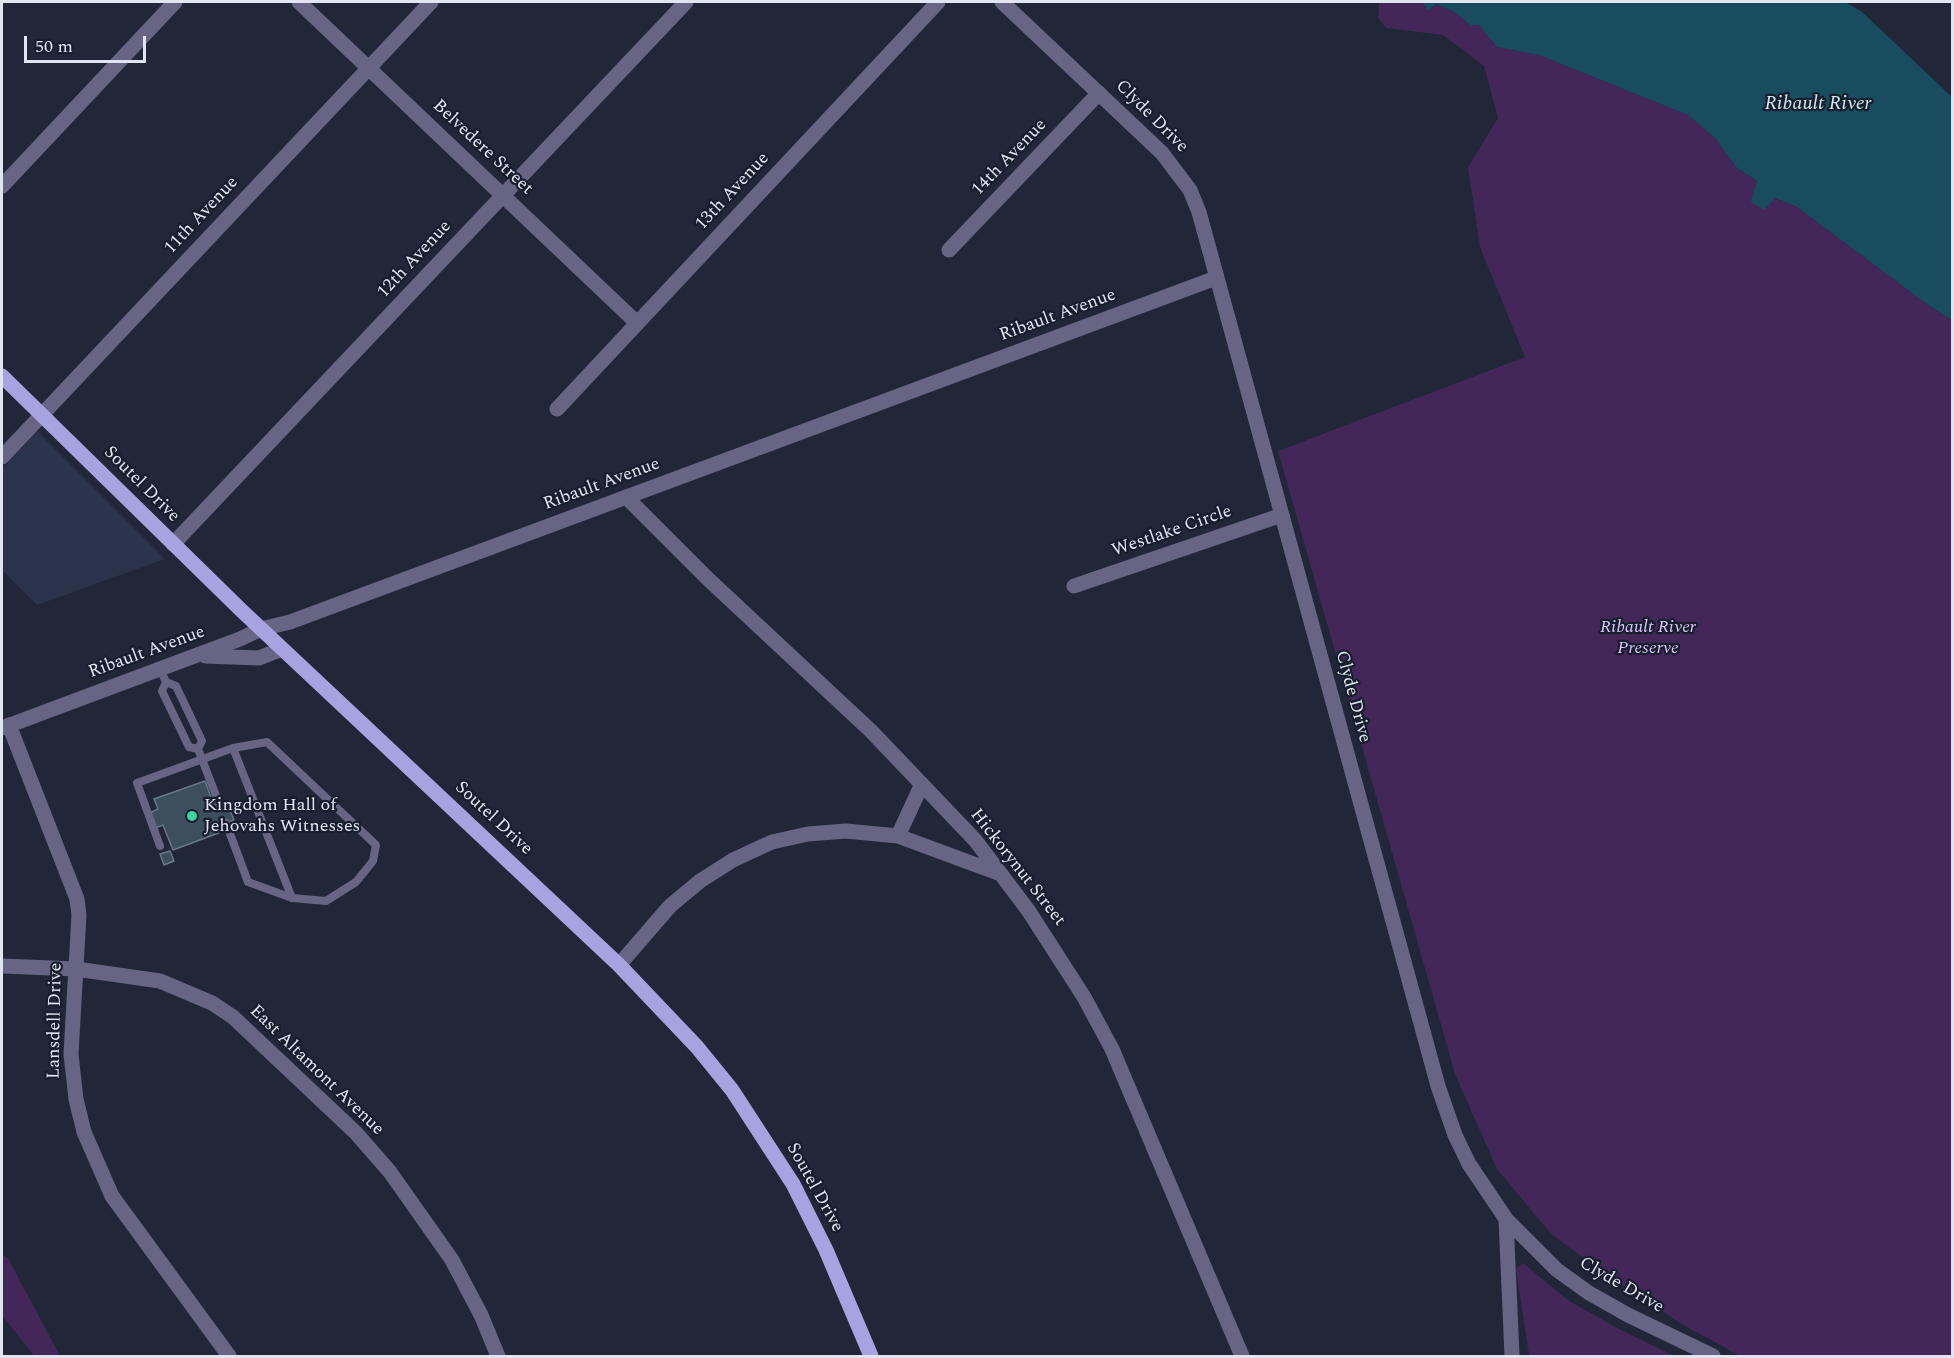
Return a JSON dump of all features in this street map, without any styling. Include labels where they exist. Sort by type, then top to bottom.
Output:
[{"type":"main road","name":"Soutel Drive","points":[[2,376],[282,649],[620,965],[697,1047],[732,1090],[793,1184],[826,1250],[871,1356]]},
{"type":"street","points":[[2,186],[175,2]]},
{"type":"street","name":"Belvedere Street","points":[[298,2],[637,322]]},
{"type":"street","name":"11th Avenue","points":[[2,457],[431,2]]},
{"type":"street","name":"12th Avenue","points":[[173,544],[686,2]]},
{"type":"street","name":"13th Avenue","points":[[557,409],[938,2]]},
{"type":"street","name":"Clyde Drive","points":[[1002,2],[1099,93],[1178,172],[1199,212],[1438,1086],[1455,1135],[1469,1164],[1506,1220],[1533,1249],[1589,1293],[1713,1356]]},
{"type":"street","name":"14th Avenue","points":[[949,250],[1099,93]]},
{"type":"street","name":"Ribault Avenue","points":[[5,727],[163,676],[196,656],[261,628],[290,622],[1216,278]]},
{"type":"street","name":"Hickorynut Street","points":[[626,497],[707,579],[871,731],[922,784],[975,840],[1055,950],[1113,1049],[1242,1356]]},
{"type":"street","name":"Westlake Circle","points":[[1074,586],[1282,515]]},
{"type":"street","points":[[196,656],[259,658],[282,649]]},
{"type":"street","name":"Lansdell Drive","points":[[5,727],[77,899],[79,915],[72,1054],[76,1098],[84,1132],[112,1196],[229,1356]]},
{"type":"street","points":[[898,836],[922,784]]},
{"type":"street","points":[[620,965],[670,906],[700,881],[733,860],[772,842],[808,834],[846,831],[898,836],[998,873]]},
{"type":"street","name":"East Altamont Avenue","points":[[2,966],[76,969],[160,981],[213,1003],[232,1017],[356,1132],[390,1172],[452,1260],[481,1316],[498,1356]]},
{"type":"street","points":[[1506,1220],[1512,1356]]},
{"type":"lane","points":[[163,676],[162,691],[184,738],[189,747],[198,749]]},
{"type":"lane","points":[[163,676],[176,686],[202,741],[198,749],[220,806]]},
{"type":"lane","points":[[160,846],[137,783],[233,748],[267,742],[376,845],[374,861],[356,882],[326,901],[292,898],[248,882],[226,823]]},
{"type":"lane","points":[[233,748],[292,898]]},
{"type":"shaded area","points":[[37,431],[165,559],[37,605],[2,570],[2,469]]},
{"type":"green space","name":"Ribault River Preserve","points":[[1379,2],[1422,2],[1428,10],[1437,4],[1456,13],[1470,25],[1479,25],[1497,47],[1539,55],[1688,115],[1716,139],[1737,168],[1757,181],[1774,198],[1797,207],[1928,305],[1952,320],[1952,1356],[1740,1356],[1680,1323],[1607,1275],[1551,1234],[1497,1169],[1455,1074],[1278,451],[1525,357],[1480,247],[1468,167],[1498,118],[1484,66],[1443,35],[1386,28],[1378,18]]},
{"type":"green space","points":[[2,1254],[8,1258],[60,1356],[34,1356],[2,1315]]},
{"type":"green space","points":[[1523,1263],[1569,1301],[1674,1356],[1529,1355],[1516,1269]]},
{"type":"water","name":"Ribault River","points":[[1422,2],[1845,2],[1861,11],[1952,97],[1952,320],[1928,305],[1797,207],[1775,198],[1764,210],[1751,202],[1757,181],[1737,168],[1716,139],[1688,115],[1539,55],[1497,47],[1479,25],[1470,25],[1456,13],[1437,4],[1428,10]]},
{"type":"building","name":"Kingdom Hall of Jehovahs Witnesses","points":[[205,781],[215,808],[227,803],[234,820],[221,825],[224,831],[173,850],[163,825],[155,828],[150,813],[158,809],[154,799]]},
{"type":"building","points":[[170,851],[174,861],[164,865],[160,854]]},
{"type":"place","name":"Kingdom Hall of Jehovahs Witnesses","points":[[192,816]]}]
